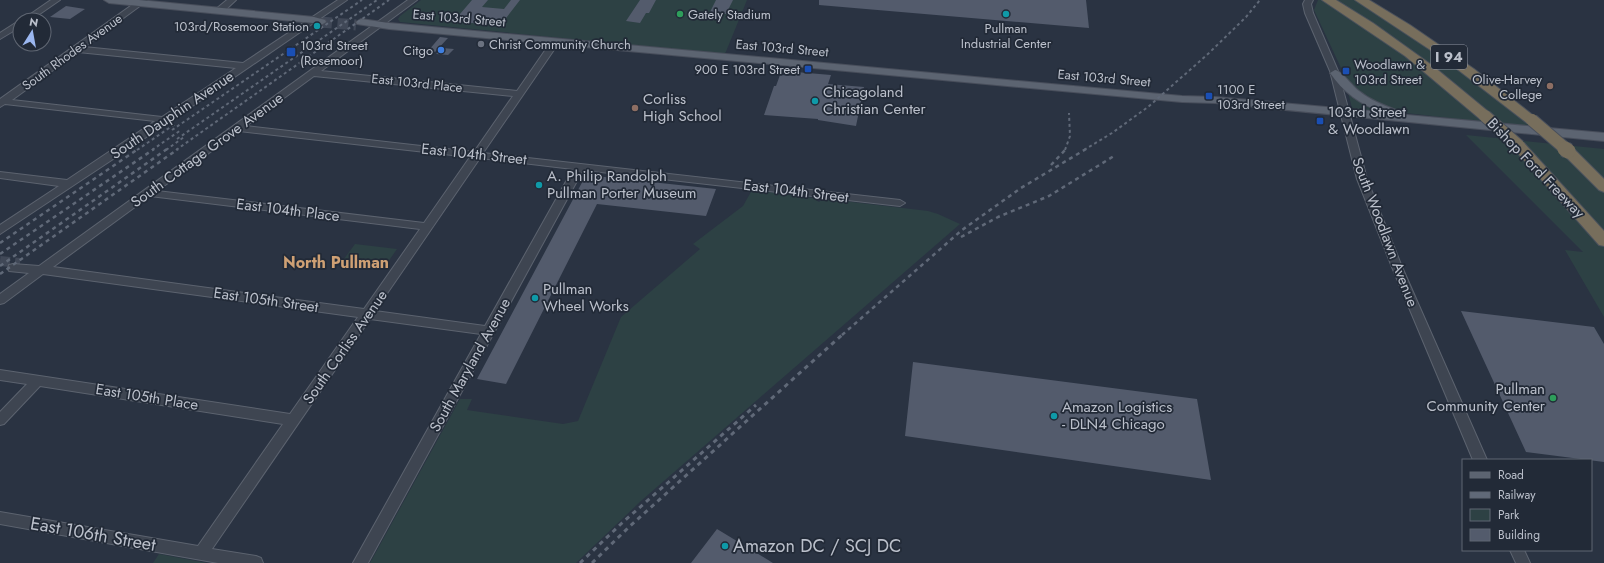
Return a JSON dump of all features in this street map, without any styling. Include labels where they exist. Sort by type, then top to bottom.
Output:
[{"type":"highway","name":"Bishop Ford Freeway","points":[[1328,0],[1406,51],[1449,84],[1518,146],[1560,189],[1604,241]]},
{"type":"highway","name":"Bishop Ford Freeway","points":[[1361,0],[1445,54],[1483,81],[1568,151],[1604,187]]},
{"type":"main road","points":[[109,0],[321,20]]},
{"type":"main road","name":"East 103rd Street","points":[[359,24],[1182,99],[1216,108],[1448,122],[1604,137]]},
{"type":"main road","points":[[1335,72],[1349,90],[1369,104],[1399,115],[1448,122]]},
{"type":"main road","name":"East 103rd Street","points":[[1346,117],[1604,145]]},
{"type":"street","points":[[38,12],[56,0]]},
{"type":"street","points":[[219,10],[232,0]]},
{"type":"street","name":"South Dauphin Avenue","points":[[0,230],[166,120],[244,66],[321,20],[343,0]]},
{"type":"street","name":"South Cottage Grove Avenue","points":[[0,300],[413,0]]},
{"type":"street","name":"South Woodlawn Avenue","points":[[1309,0],[1307,4],[1308,13],[1335,72],[1362,179],[1397,267],[1480,459]]},
{"type":"street","name":"South Rhodes Avenue","points":[[1,102],[142,2]]},
{"type":"street","points":[[0,37],[12,29]]},
{"type":"street","name":"South Corliss Avenue","points":[[201,554],[556,41]]},
{"type":"street","points":[[76,49],[244,66]]},
{"type":"street","name":"East 103rd Place","points":[[313,73],[520,94]]},
{"type":"street","points":[[1,102],[166,120]]},
{"type":"street","name":"East 104th Street","points":[[238,128],[900,203]]},
{"type":"street","name":"South Maryland Avenue","points":[[360,563],[580,166]]},
{"type":"street","points":[[0,175],[70,184]]},
{"type":"street","name":"East 104th Place","points":[[148,192],[428,227]]},
{"type":"street","name":"East 105th Street","points":[[16,266],[27,270],[42,270],[489,331]]},
{"type":"street","name":"East 105th Place","points":[[0,375],[294,420]]},
{"type":"street","points":[[0,420],[38,380]]},
{"type":"street","name":"East 106th Street","points":[[0,518],[256,563]]},
{"type":"street","points":[[1517,551],[1523,563]]},
{"type":"green space","points":[[421,0],[747,0],[725,54],[400,22],[398,19],[400,16]]},
{"type":"green space","points":[[1318,0],[1322,0],[1364,26],[1410,60],[1484,122],[1406,113],[1393,111],[1378,106],[1348,83],[1314,10]]},
{"type":"green space","points":[[1335,0],[1355,0],[1421,41],[1531,126],[1500,123]]},
{"type":"green space","points":[[1348,92],[1386,112],[1363,111],[1352,108]]},
{"type":"green space","points":[[1466,135],[1604,149],[1604,317],[1565,250],[1583,252]]},
{"type":"green space","points":[[752,190],[813,198],[819,202],[822,199],[826,199],[928,211],[960,224],[642,500],[576,563],[370,563],[460,399],[472,399],[467,410],[563,424],[578,421],[621,317],[700,249],[693,244],[743,206]]},
{"type":"green space","points":[[355,244],[397,249],[383,269],[341,263]]},
{"type":"green space","points":[[159,554],[207,563],[153,563]]},
{"type":"building","points":[[472,0],[488,0],[482,7],[504,9],[511,0],[520,0],[500,26],[454,21]]},
{"type":"building","points":[[640,0],[656,0],[649,13],[646,13],[640,23],[626,21]]},
{"type":"building","points":[[716,0],[733,0],[726,14],[710,12]]},
{"type":"building","name":"Pullman Industrial Center","points":[[819,0],[1086,0],[1089,28],[819,5]]},
{"type":"building","points":[[66,6],[85,9],[70,19],[52,17],[52,16]]},
{"type":"building","points":[[440,37],[448,38],[435,52],[428,51]]},
{"type":"building","name":"Citgo","points":[[442,48],[454,49],[448,55],[436,54]]},
{"type":"building","name":"Chicagoland Christian Center","points":[[796,72],[831,75],[828,84],[864,87],[856,126],[818,119],[764,115],[774,86],[776,86],[780,75],[795,76]]},
{"type":"building","name":"Pullman Wheel Works","points":[[586,175],[716,189],[706,216],[597,204],[506,384],[477,379]]},
{"type":"building","name":"Pullman Community Center","points":[[1461,311],[1594,327],[1604,344],[1604,462],[1592,460],[1592,459],[1581,459],[1526,452]]},
{"type":"building","name":"Amazon Logistics - DLN4 Chicago","points":[[913,362],[1197,399],[1211,480],[905,436]]},
{"type":"building","name":"Amazon DC / SCJ DC","points":[[717,529],[773,563],[691,563]]},
{"type":"tunnel","points":[[321,22],[356,25]]},
{"type":"tunnel","points":[[0,261],[20,263]]},
{"type":"railway","points":[[172,130],[362,0]]},
{"type":"railway","points":[[177,139],[377,0]]},
{"type":"railway","points":[[176,150],[389,0]]},
{"type":"railway","points":[[1084,150],[1112,133],[1148,107],[1209,53],[1246,17],[1260,0]]},
{"type":"railway","points":[[1065,150],[1070,136],[1069,113]]},
{"type":"railway","points":[[137,150],[175,124]]},
{"type":"railway","points":[[152,150],[181,130]]},
{"type":"railway","points":[[166,150],[184,137]]},
{"type":"railway","points":[[0,243],[138,149]]},
{"type":"railway","points":[[0,254],[154,149]]},
{"type":"railway","points":[[0,266],[167,149]]},
{"type":"railway","points":[[0,274],[178,149]]},
{"type":"railway","points":[[1051,165],[1066,149]]},
{"type":"railway","points":[[842,335],[962,230],[1021,188],[1086,149]]},
{"type":"railway","points":[[961,237],[998,217],[1049,196],[1114,156]]},
{"type":"railway","points":[[592,563],[629,527],[843,334]]},
{"type":"railway","points":[[580,563],[622,523],[756,405]]},
{"type":"place","name":"Gately Stadium","points":[[680,14]]},
{"type":"place","name":"Pullman Industrial Center","points":[[1006,14]]},
{"type":"place","name":"103rd/Rosemoor Station","points":[[317,26]]},
{"type":"place","name":"Christ Community Church","points":[[481,44]]},
{"type":"place","name":"Citgo","points":[[441,50]]},
{"type":"place","name":"103rd Street (Rosemoor)","points":[[291,52]]},
{"type":"place","name":"900 E 103rd Street","points":[[808,69]]},
{"type":"place","name":"Woodlawn & 103rd Street","points":[[1346,71]]},
{"type":"place","name":"Olive-Harvey College","points":[[1550,86]]},
{"type":"place","name":"1100 E 103rd Street","points":[[1209,96]]},
{"type":"place","name":"Chicagoland Christian Center","points":[[815,101]]},
{"type":"place","name":"Corliss High School","points":[[635,108]]},
{"type":"place","name":"103rd Street & Woodlawn","points":[[1320,121]]},
{"type":"place","name":"A. Philip Randolph Pullman Porter Museum","points":[[539,185]]},
{"type":"place","name":"Pullman Wheel Works","points":[[535,298]]},
{"type":"place","name":"Pullman Community Center","points":[[1553,398]]},
{"type":"place","name":"Amazon Logistics - DLN4 Chicago","points":[[1054,416]]},
{"type":"place","name":"Amazon DC / SCJ DC","points":[[725,546]]},
{"type":"district","name":"North Pullman","points":[[336,262]]}]
